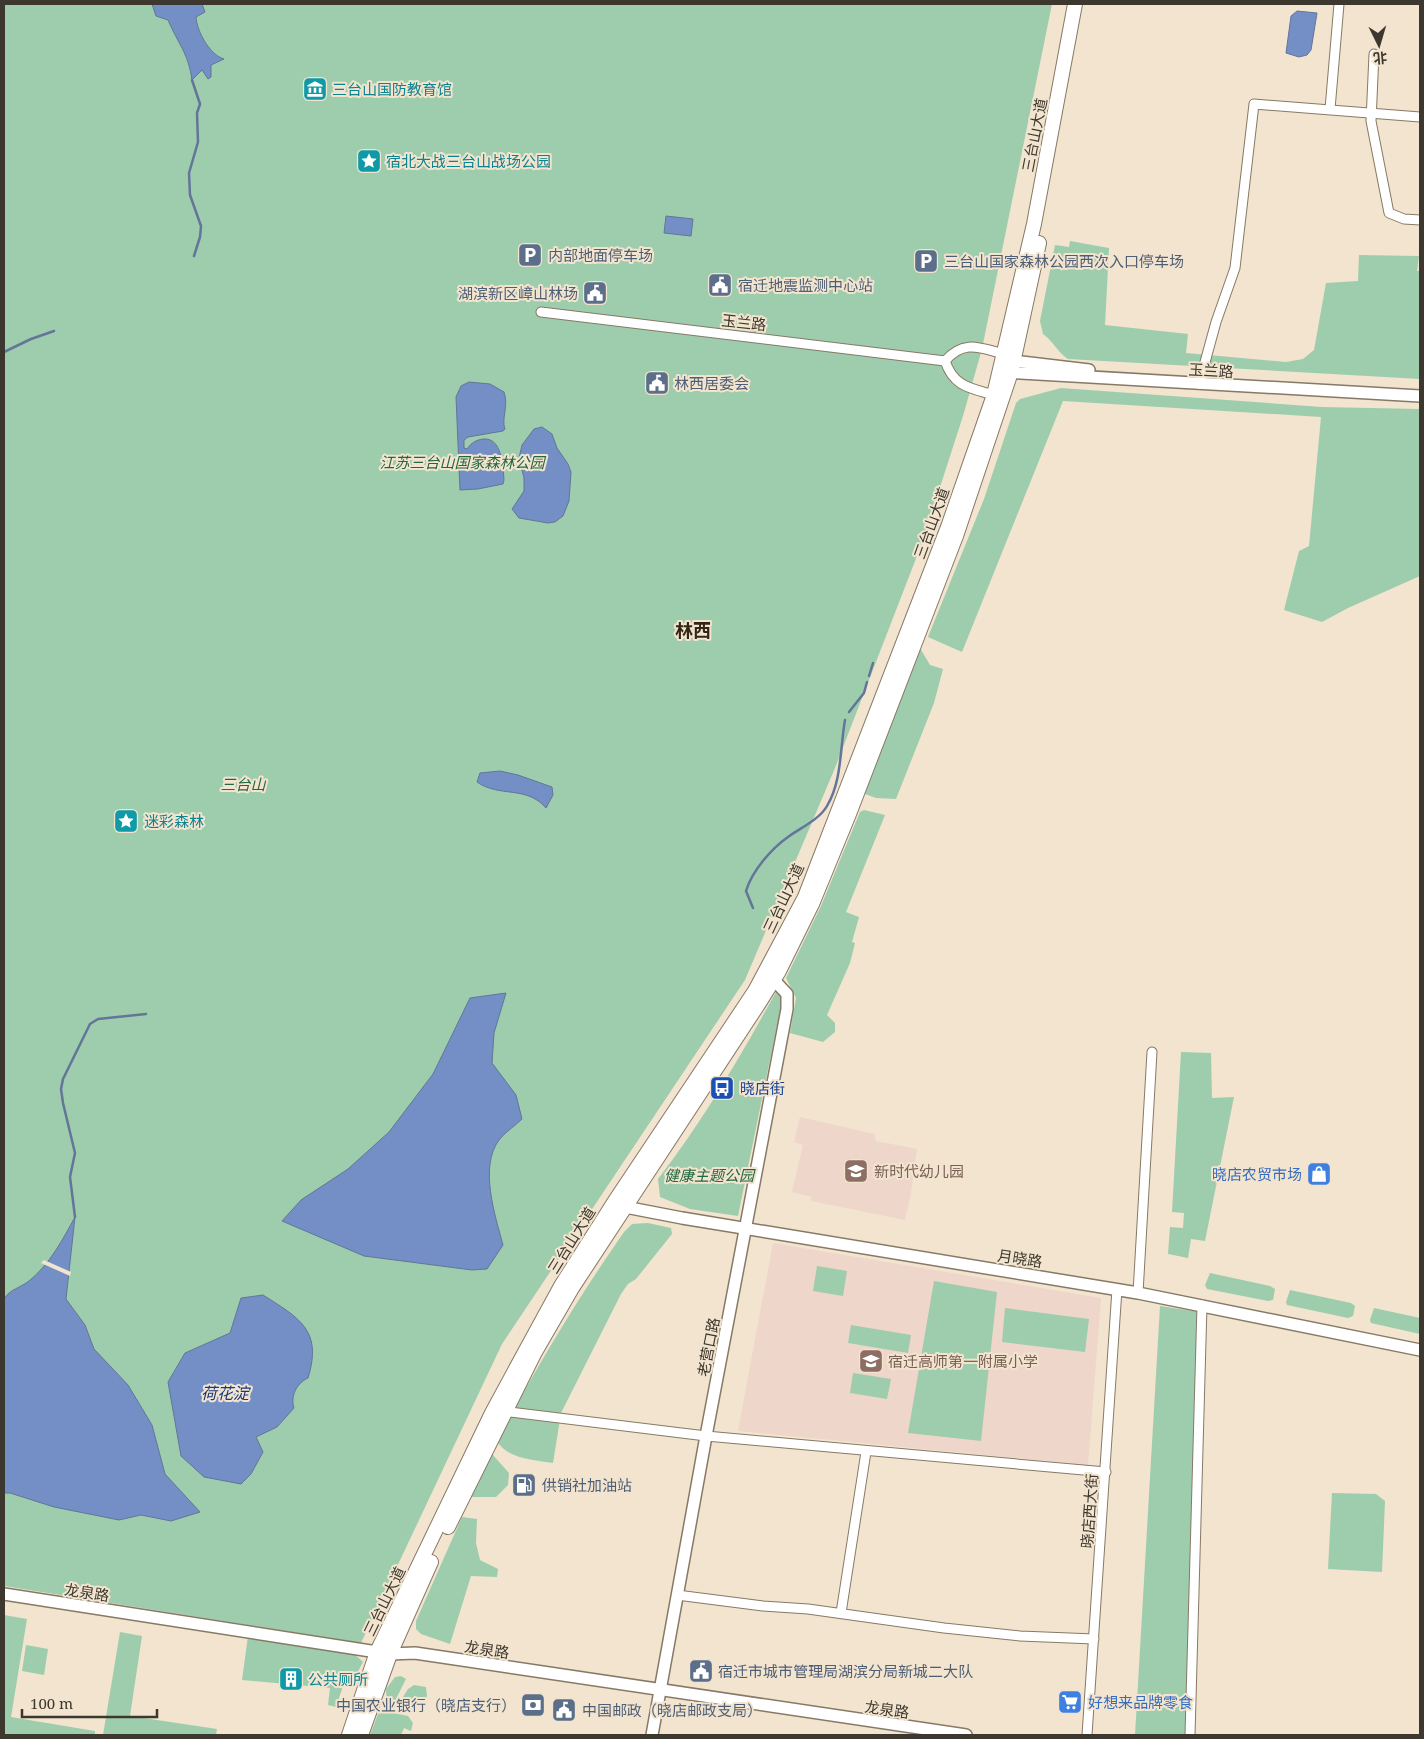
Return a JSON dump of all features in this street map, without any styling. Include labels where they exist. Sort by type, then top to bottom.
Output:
[{"type":"main road","name":"三台山大道","points":[[768,977],[808,888],[948,528],[1006,364],[1076,4]]},
{"type":"main road","name":"三台山大道","points":[[349,1735],[383,1653],[498,1412],[561,1286],[620,1204],[768,977],[812,904],[849,814],[972,494],[1006,364],[1032,279],[1083,4]]},
{"type":"main road","name":"三台山大道","points":[[361,1735],[383,1653]]},
{"type":"street","points":[[1330,109],[1339,4]]},
{"type":"street","points":[[1374,54],[1371,122],[1389,213],[1404,219],[1420,220]]},
{"type":"street","points":[[1200,382],[1216,322],[1235,268],[1254,104],[1420,116]]},
{"type":"street","name":"玉兰路","points":[[541,312],[945,361],[954,351],[975,346],[1006,364],[1200,382],[1420,396]]},
{"type":"street","points":[[945,361],[948,369],[961,385],[994,395]]},
{"type":"street","name":"玉兰路","points":[[1200,382],[1420,389]]},
{"type":"street","name":"老营口路","points":[[652,1735],[706,1436],[788,1008],[787,994],[768,977]]},
{"type":"street","points":[[1138,1293],[1152,1052]]},
{"type":"street","name":"月晓路","points":[[620,1204],[746,1228],[1117,1289],[1420,1350]]},
{"type":"street","name":"晓店西大街","points":[[1087,1735],[1117,1289]]},
{"type":"street","points":[[1190,1735],[1202,1305]]},
{"type":"street","points":[[498,1412],[866,1452],[1106,1472]]},
{"type":"street","points":[[842,1613],[866,1452]]},
{"type":"street","name":"龙泉路","points":[[4,1594],[383,1653],[415,1654],[966,1735]]},
{"type":"street","points":[[677,1595],[763,1606],[842,1613],[944,1628],[1020,1636],[1094,1639]]},
{"type":"shaded area","name":"新时代幼儿园","points":[[800,1117],[874,1134],[876,1141],[917,1149],[905,1220],[811,1201],[812,1197],[792,1192],[803,1145],[794,1142]]},
{"type":"shaded area","name":"宿迁高师第一附属小学","points":[[773,1243],[1101,1298],[1088,1465],[738,1431]]},
{"type":"green space","name":"江苏三台山国家森林公园","points":[[4,4],[1052,4],[982,349],[963,416],[922,543],[835,768],[745,980],[502,1344],[361,1643],[4,1586]]},
{"type":"green space","points":[[1070,241],[1109,248],[1105,325],[1188,334],[1186,353],[1286,362],[1303,359],[1314,350],[1326,283],[1358,281],[1359,255],[1419,256],[1417,271],[1420,271],[1420,379],[1068,359],[1043,334],[1040,321],[1055,245],[1069,247]]},
{"type":"green space","points":[[1061,388],[1322,407],[1420,409],[1420,576],[1348,608],[1322,622],[1284,610],[1299,551],[1309,546],[1321,417],[1063,401],[962,652],[928,637],[984,499],[1016,403],[1020,399]]},
{"type":"green space","points":[[920,648],[930,665],[943,669],[934,703],[896,799],[876,798],[865,794]]},
{"type":"green space","points":[[864,810],[885,815],[846,912],[859,917],[852,942],[855,943],[850,963],[827,1015],[835,1023],[835,1032],[823,1042],[790,1033],[796,998],[786,978],[821,906],[860,812]]},
{"type":"green space","name":"健康主题公园","points":[[776,992],[780,992],[783,996],[738,1216],[690,1209],[660,1197],[658,1179],[675,1157],[720,1088]]},
{"type":"green space","points":[[1181,1052],[1211,1053],[1212,1098],[1234,1097],[1205,1241],[1191,1239],[1188,1258],[1168,1254],[1170,1227],[1183,1228],[1184,1213],[1172,1212]]},
{"type":"green space","points":[[648,1223],[671,1228],[672,1234],[636,1279],[628,1284],[621,1294],[561,1413],[553,1463],[522,1458],[507,1452],[497,1441],[558,1333],[624,1232],[632,1224]]},
{"type":"green space","points":[[817,1266],[847,1271],[843,1296],[813,1291]]},
{"type":"green space","points":[[1210,1273],[1270,1286],[1275,1289],[1273,1300],[1268,1301],[1207,1289],[1205,1285]]},
{"type":"green space","points":[[934,1281],[997,1292],[981,1441],[908,1433]]},
{"type":"green space","points":[[1290,1290],[1351,1303],[1355,1306],[1353,1316],[1348,1318],[1287,1305],[1286,1302]]},
{"type":"green space","points":[[1160,1306],[1199,1312],[1186,1735],[1135,1735]]},
{"type":"green space","points":[[1005,1308],[1089,1319],[1085,1352],[1002,1342]]},
{"type":"green space","points":[[1374,1308],[1420,1318],[1420,1334],[1371,1323],[1370,1320]]},
{"type":"green space","points":[[851,1325],[911,1335],[908,1353],[848,1343]]},
{"type":"green space","points":[[853,1373],[891,1379],[887,1399],[850,1393]]},
{"type":"green space","points":[[492,1454],[509,1473],[508,1485],[496,1497],[470,1497]]},
{"type":"green space","points":[[1332,1493],[1376,1494],[1385,1501],[1382,1572],[1328,1569]]},
{"type":"green space","points":[[462,1517],[477,1519],[476,1543],[480,1560],[498,1569],[497,1577],[471,1576],[450,1644],[421,1634],[416,1629],[416,1621]]},
{"type":"green space","points":[[4,1615],[27,1619],[11,1717],[95,1731],[95,1735],[4,1735]]},
{"type":"green space","points":[[120,1632],[142,1636],[130,1716],[217,1729],[216,1735],[103,1735]]},
{"type":"green space","points":[[248,1636],[351,1651],[363,1662],[352,1683],[345,1680],[336,1707],[328,1705],[330,1688],[242,1680]]},
{"type":"green space","points":[[26,1645],[48,1649],[44,1675],[22,1671]]},
{"type":"green space","points":[[401,1676],[406,1679],[395,1701],[398,1703],[396,1708],[387,1705],[386,1689],[395,1677]]},
{"type":"green space","points":[[414,1685],[426,1687],[427,1696],[420,1705],[410,1709],[404,1705],[403,1697],[408,1689]]},
{"type":"green space","points":[[383,1711],[408,1716],[413,1723],[411,1731],[404,1728],[401,1735],[370,1735],[378,1714]]},
{"type":"water","points":[[152,4],[202,4],[205,12],[196,17],[199,29],[209,48],[224,59],[211,65],[211,77],[208,79],[202,70],[192,80],[185,55],[168,20],[156,16]]},
{"type":"water","points":[[1297,11],[1317,13],[1311,50],[1307,55],[1299,57],[1286,53],[1291,16]]},
{"type":"water","points":[[666,216],[693,219],[691,236],[664,233]]},
{"type":"water","points":[[469,382],[490,384],[504,392],[506,402],[505,429],[503,431],[468,437],[464,440],[464,448],[467,449],[474,442],[483,439],[494,443],[498,447],[500,454],[504,480],[503,484],[460,490],[456,397],[461,386]]},
{"type":"water","points":[[542,427],[552,434],[557,448],[571,472],[569,501],[563,516],[555,522],[548,523],[519,518],[512,509],[524,491],[524,478],[519,458],[522,445],[534,429]]},
{"type":"water","points":[[500,771],[552,787],[553,795],[546,808],[530,796],[495,790],[477,782],[480,773]]},
{"type":"water","points":[[506,993],[494,1033],[492,1063],[516,1095],[522,1119],[504,1134],[493,1151],[489,1177],[493,1206],[503,1245],[487,1269],[472,1270],[364,1256],[282,1221],[301,1200],[348,1169],[389,1132],[433,1074],[470,998]]},
{"type":"water","points":[[75,1217],[66,1299],[85,1325],[94,1349],[128,1385],[152,1425],[165,1474],[200,1512],[171,1521],[141,1515],[119,1520],[54,1507],[10,1493],[4,1493],[4,1299],[12,1291],[37,1274],[55,1251]]},
{"type":"water","name":"荷花淀","points":[[263,1295],[287,1311],[305,1327],[310,1337],[312,1348],[312,1362],[308,1378],[295,1390],[294,1408],[277,1427],[256,1437],[263,1452],[251,1474],[241,1484],[204,1477],[181,1456],[168,1382],[185,1353],[230,1333],[241,1298]]},
{"type":"pier","points":[[44,1260],[71,1272],[70,1276],[41,1263]]},
{"type":"waterway","points":[[192,80],[200,104],[197,113],[198,142],[189,173],[190,195],[201,226],[200,237],[194,256]]},
{"type":"waterway","points":[[4,352],[31,339],[54,331]]},
{"type":"waterway","points":[[869,676],[873,663]]},
{"type":"waterway","points":[[849,712],[864,693],[867,682]]},
{"type":"waterway","points":[[753,908],[746,891],[757,868],[782,842],[824,811],[832,796],[838,775],[845,720]]},
{"type":"waterway","points":[[75,1217],[70,1177],[75,1153],[63,1103],[61,1089],[63,1079],[90,1024],[98,1019],[146,1014]]},
{"type":"place","name":"三台山国防教育馆","points":[[315,89]]},
{"type":"place","name":"宿北大战三台山战场公园","points":[[369,161]]},
{"type":"place","name":"内部地面停车场","points":[[530,255]]},
{"type":"place","name":"三台山国家森林公园西次入口停车场","points":[[926,261]]},
{"type":"place","name":"宿迁地震监测中心站","points":[[720,285]]},
{"type":"place","name":"湖滨新区嶂山林场","points":[[595,293]]},
{"type":"place","name":"林西居委会","points":[[657,383]]},
{"type":"place","name":"迷彩森林","points":[[126,821]]},
{"type":"place","name":"晓店街","points":[[722,1088]]},
{"type":"place","name":"新时代幼儿园","points":[[856,1171]]},
{"type":"place","name":"晓店农贸市场","points":[[1319,1174]]},
{"type":"place","name":"宿迁高师第一附属小学","points":[[871,1361]]},
{"type":"place","name":"供销社加油站","points":[[524,1485]]},
{"type":"place","name":"宿迁市城市管理局湖滨分局新城二大队","points":[[701,1671]]},
{"type":"place","name":"公共厕所","points":[[291,1679]]},
{"type":"place","name":"好想来品牌零食","points":[[1070,1702]]},
{"type":"place","name":"中国农业银行（晓店支行）","points":[[533,1705]]},
{"type":"place","name":"中国邮政（晓店邮政支局）","points":[[564,1710]]},
{"type":"district","name":"林西","points":[[693,630]]},
{"type":"park label","name":"三台山","points":[[243,784]]}]
